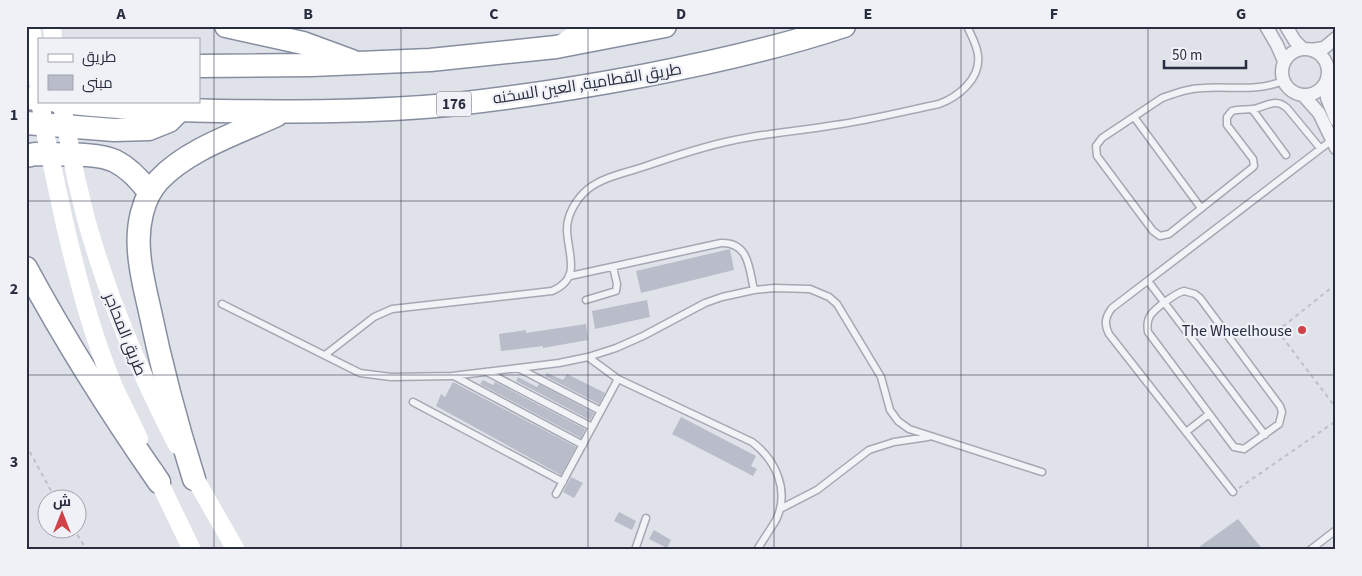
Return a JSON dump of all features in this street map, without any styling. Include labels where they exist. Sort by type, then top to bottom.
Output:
[{"type":"highway","points":[[226,26],[303,43],[358,63]]},
{"type":"highway","points":[[200,66],[312,65],[430,60],[556,47],[665,26]]},
{"type":"highway","name":"طريق القطامية, العين السخنه","points":[[67,102],[146,109],[283,112],[366,110],[447,105],[576,88],[698,65],[818,35],[844,26]]},
{"type":"highway","points":[[26,123],[114,130],[149,129],[170,121],[180,110]]},
{"type":"highway","points":[[194,479],[164,373],[139,252],[141,216],[149,192],[176,164],[199,150],[283,112]]},
{"type":"highway","points":[[26,156],[35,154],[106,158],[123,166],[138,178],[149,192]]},
{"type":"highway","points":[[26,268],[97,390],[159,482]]},
{"type":"street","points":[[31,26],[38,82]]},
{"type":"street","points":[[556,47],[588,26]]},
{"type":"street","points":[[1266,26],[1284,61]]},
{"type":"street","points":[[1286,26],[1295,41],[1307,50],[1318,53],[1327,65],[1327,98],[1336,120]]},
{"type":"street","points":[[1334,144],[1315,107],[1303,95],[1289,90],[1283,81],[1282,69],[1284,61],[1289,55],[1296,51],[1324,48],[1336,38]]},
{"type":"street","points":[[1303,95],[1318,92],[1336,60]]},
{"type":"street","name":"طريق المحاجر","points":[[40,102],[65,225],[81,288],[102,353],[114,386],[192,550]]},
{"type":"street","name":"طريق المحاجر","points":[[61,102],[86,218],[105,281],[126,339],[150,392],[194,479],[236,550]]},
{"type":"lane","points":[[325,355],[374,317],[392,309],[552,291],[565,283],[570,276],[572,268],[567,228],[569,217],[579,198],[596,184],[681,154],[732,141],[836,125],[939,104],[958,94],[966,87],[976,71],[978,56],[966,26]]},
{"type":"lane","points":[[1283,81],[1258,88],[1183,90],[1162,98],[1098,142],[1096,151],[1156,234],[1165,236],[1254,166],[1254,159],[1228,129],[1226,121],[1232,111],[1252,109],[1271,103],[1281,104],[1287,108],[1320,148]]},
{"type":"lane","points":[[1252,109],[1286,155]]},
{"type":"lane","points":[[1134,117],[1201,208]]},
{"type":"lane","points":[[1233,492],[1106,328],[1105,320],[1112,308],[1320,148],[1334,144]]},
{"type":"lane","points":[[570,276],[720,243],[728,243],[741,249],[746,255],[754,290]]},
{"type":"lane","points":[[586,300],[616,291],[617,284],[613,267]]},
{"type":"lane","points":[[1148,281],[1265,435]]},
{"type":"lane","points":[[222,304],[360,373],[391,377],[452,376],[559,363],[588,357],[616,348],[643,336],[705,303],[722,297],[754,290],[810,288],[829,297],[837,304],[881,377],[887,404],[894,416],[910,429],[1042,472]]},
{"type":"lane","points":[[1184,292],[1195,294],[1200,298],[1280,406],[1282,412],[1279,424],[1249,447],[1239,449],[1234,447],[1148,332],[1147,321],[1165,303],[1179,293],[1184,292]]},
{"type":"lane","points":[[588,357],[608,374],[761,448],[768,456],[779,476],[781,487],[780,509],[776,520],[757,550]]},
{"type":"lane","points":[[518,368],[601,411]]},
{"type":"lane","points":[[487,372],[592,428]]},
{"type":"lane","points":[[452,376],[583,445]]},
{"type":"lane","points":[[556,494],[618,379]]},
{"type":"lane","points":[[413,402],[563,482]]},
{"type":"lane","points":[[1186,432],[1209,414]]},
{"type":"lane","points":[[780,509],[817,490],[869,450],[907,439],[933,437]]},
{"type":"lane","points":[[635,550],[646,518]]},
{"type":"lane","points":[[1310,550],[1336,530]]},
{"type":"path","points":[[1336,284],[1281,328],[1280,334],[1336,408]]},
{"type":"path","points":[[1233,492],[1336,421]]},
{"type":"path","points":[[26,446],[49,488]]},
{"type":"path","points":[[79,538],[87,550]]},
{"type":"building","points":[[730,249],[734,270],[641,293],[636,271]]},
{"type":"building","points":[[647,300],[650,317],[595,329],[592,311]]},
{"type":"building","points":[[586,324],[588,340],[543,348],[543,346],[501,351],[499,334],[526,330],[526,333]]},
{"type":"building","points":[[547,373],[563,380],[567,374],[605,393],[599,404],[545,376]]},
{"type":"building","points":[[518,377],[537,387],[539,384],[594,413],[590,420],[516,381]]},
{"type":"building","points":[[483,380],[493,385],[495,382],[585,429],[581,438],[480,384]]},
{"type":"building","points":[[453,382],[576,447],[561,475],[436,406],[441,394],[445,397]]},
{"type":"building","points":[[681,417],[756,456],[751,466],[757,469],[753,476],[672,434]]},
{"type":"building","points":[[571,477],[583,483],[574,498],[563,492]]},
{"type":"building","points":[[619,512],[636,521],[632,530],[614,521]]},
{"type":"building","points":[[1238,519],[1263,550],[1195,550]]},
{"type":"building","points":[[654,530],[671,540],[667,548],[649,539]]},
{"type":"place","name":"The Wheelhouse","points":[[1302,330]]}]
